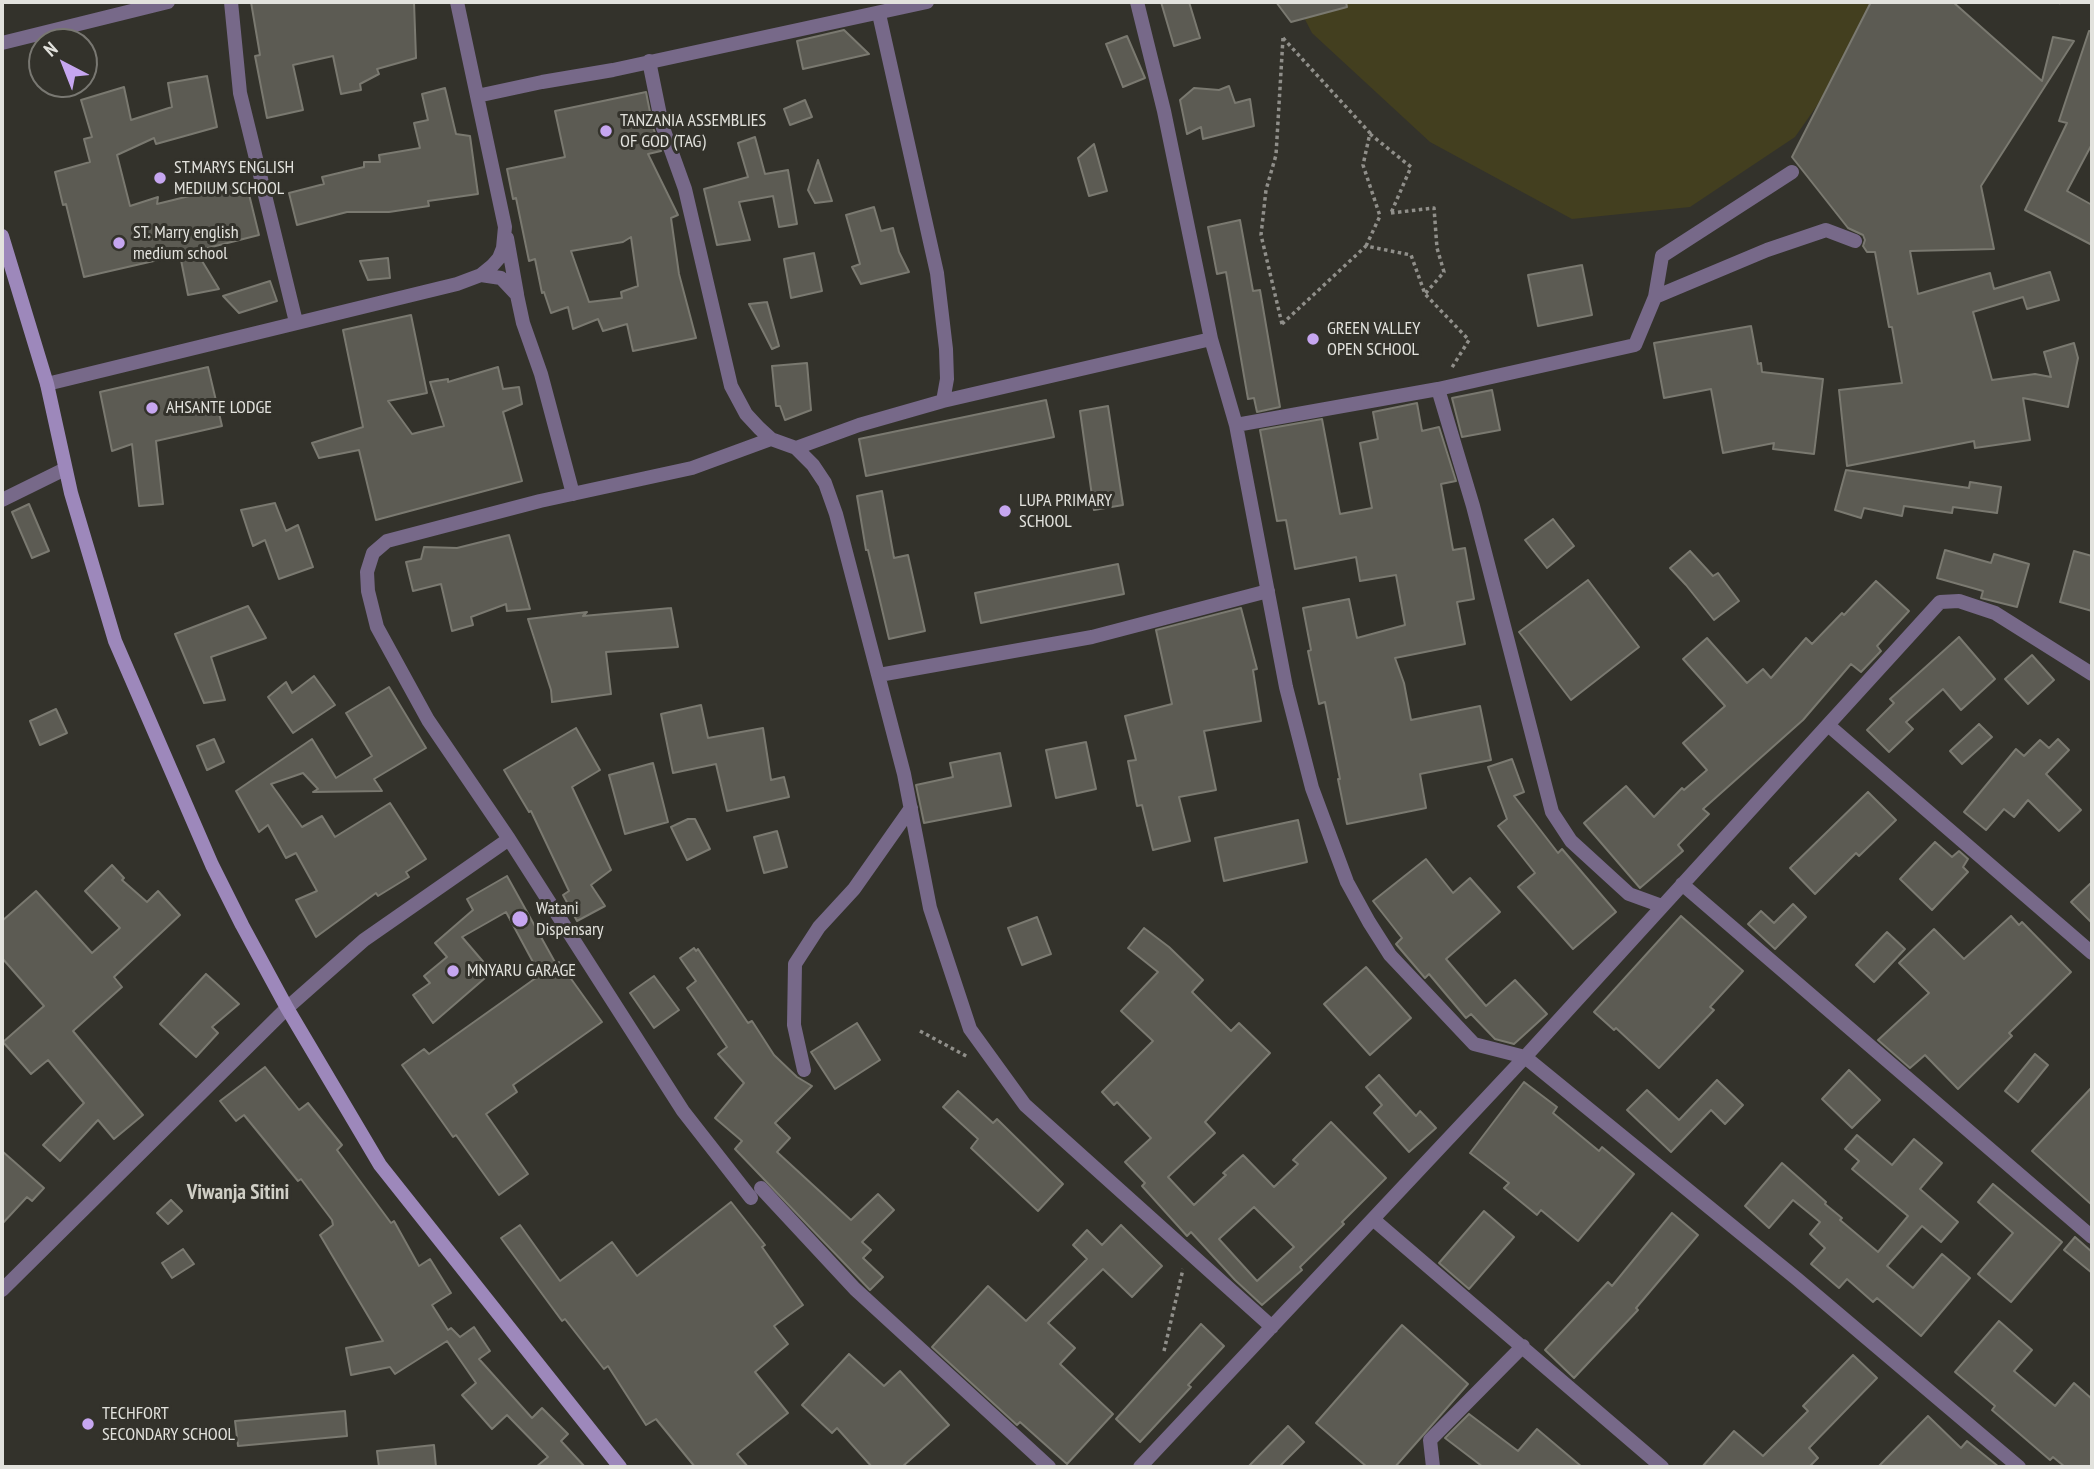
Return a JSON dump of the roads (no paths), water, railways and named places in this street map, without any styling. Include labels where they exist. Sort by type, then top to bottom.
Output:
[{"type":"main road","points":[[2,236],[47,384],[65,469],[116,642],[212,865],[287,1008],[380,1165],[620,1467]]},
{"type":"street","points":[[2,43],[168,2]]},
{"type":"street","points":[[231,2],[240,93],[296,323]]},
{"type":"street","points":[[457,2],[523,323],[541,374],[573,494]]},
{"type":"street","points":[[477,96],[927,2]]},
{"type":"street","points":[[1137,2],[1164,111],[1211,339],[1236,425],[1286,687],[1311,788],[1347,882],[1390,955],[1474,1044],[1525,1057],[1797,1279],[2019,1467]]},
{"type":"street","points":[[879,14],[937,273],[946,349],[947,379],[943,401]]},
{"type":"street","points":[[649,61],[662,125],[685,189],[731,386],[746,414],[771,439],[796,448],[813,465],[825,483],[852,570],[879,675],[911,808],[930,908],[970,1029],[1024,1105],[1272,1327]]},
{"type":"street","points":[[1236,425],[1438,389],[1635,345],[1655,297],[1662,256],[1792,172]]},
{"type":"street","points":[[47,384],[457,284],[481,275],[499,258],[505,226]]},
{"type":"street","points":[[1655,297],[1767,250],[1826,229],[1855,241]]},
{"type":"street","points":[[481,275],[501,278],[517,295]]},
{"type":"street","points":[[796,448],[859,425],[943,401],[1211,339]]},
{"type":"street","points":[[1438,389],[1473,506],[1552,811],[1571,841],[1629,894],[1662,906]]},
{"type":"street","points":[[771,439],[692,468],[573,494],[387,541],[373,552],[367,572],[368,591],[377,627],[435,732],[509,839],[682,1111],[756,1193],[855,1289],[1049,1467]]},
{"type":"street","points":[[2,500],[65,469]]},
{"type":"street","points":[[879,675],[1092,637],[1268,591]]},
{"type":"street","points":[[1140,1467],[1525,1057],[1940,602],[1959,601],[1995,612],[2092,674]]},
{"type":"street","points":[[1828,725],[2092,953]]},
{"type":"street","points":[[804,1070],[794,1025],[795,964],[819,927],[853,889],[911,808]]},
{"type":"street","points":[[2,1290],[287,1008],[365,940],[509,839]]},
{"type":"street","points":[[1682,884],[2092,1237]]},
{"type":"street","points":[[1374,1220],[1662,1467]]},
{"type":"street","points":[[1433,1467],[1430,1440],[1523,1346]]},
{"type":"place","name":"TANZANIA ASSEMBLIES OF GOD (TAG)","points":[[606,131]]},
{"type":"place","name":"ST.MARYS ENGLISH MEDIUM SCHOOL","points":[[160,178]]},
{"type":"place","name":"ST. Marry english medium school","points":[[119,243]]},
{"type":"place","name":"GREEN VALLEY OPEN SCHOOL","points":[[1313,339]]},
{"type":"place","name":"AHSANTE LODGE","points":[[152,408]]},
{"type":"place","name":"LUPA PRIMARY SCHOOL","points":[[1005,511]]},
{"type":"place","name":"Watani Dispensary","points":[[520,919]]},
{"type":"place","name":"MNYARU GARAGE","points":[[453,971]]},
{"type":"place","name":"TECHFORT SECONDARY SCHOOL","points":[[88,1424]]},
{"type":"district","name":"Viwanja Sitini","points":[[238,1193]]}]
